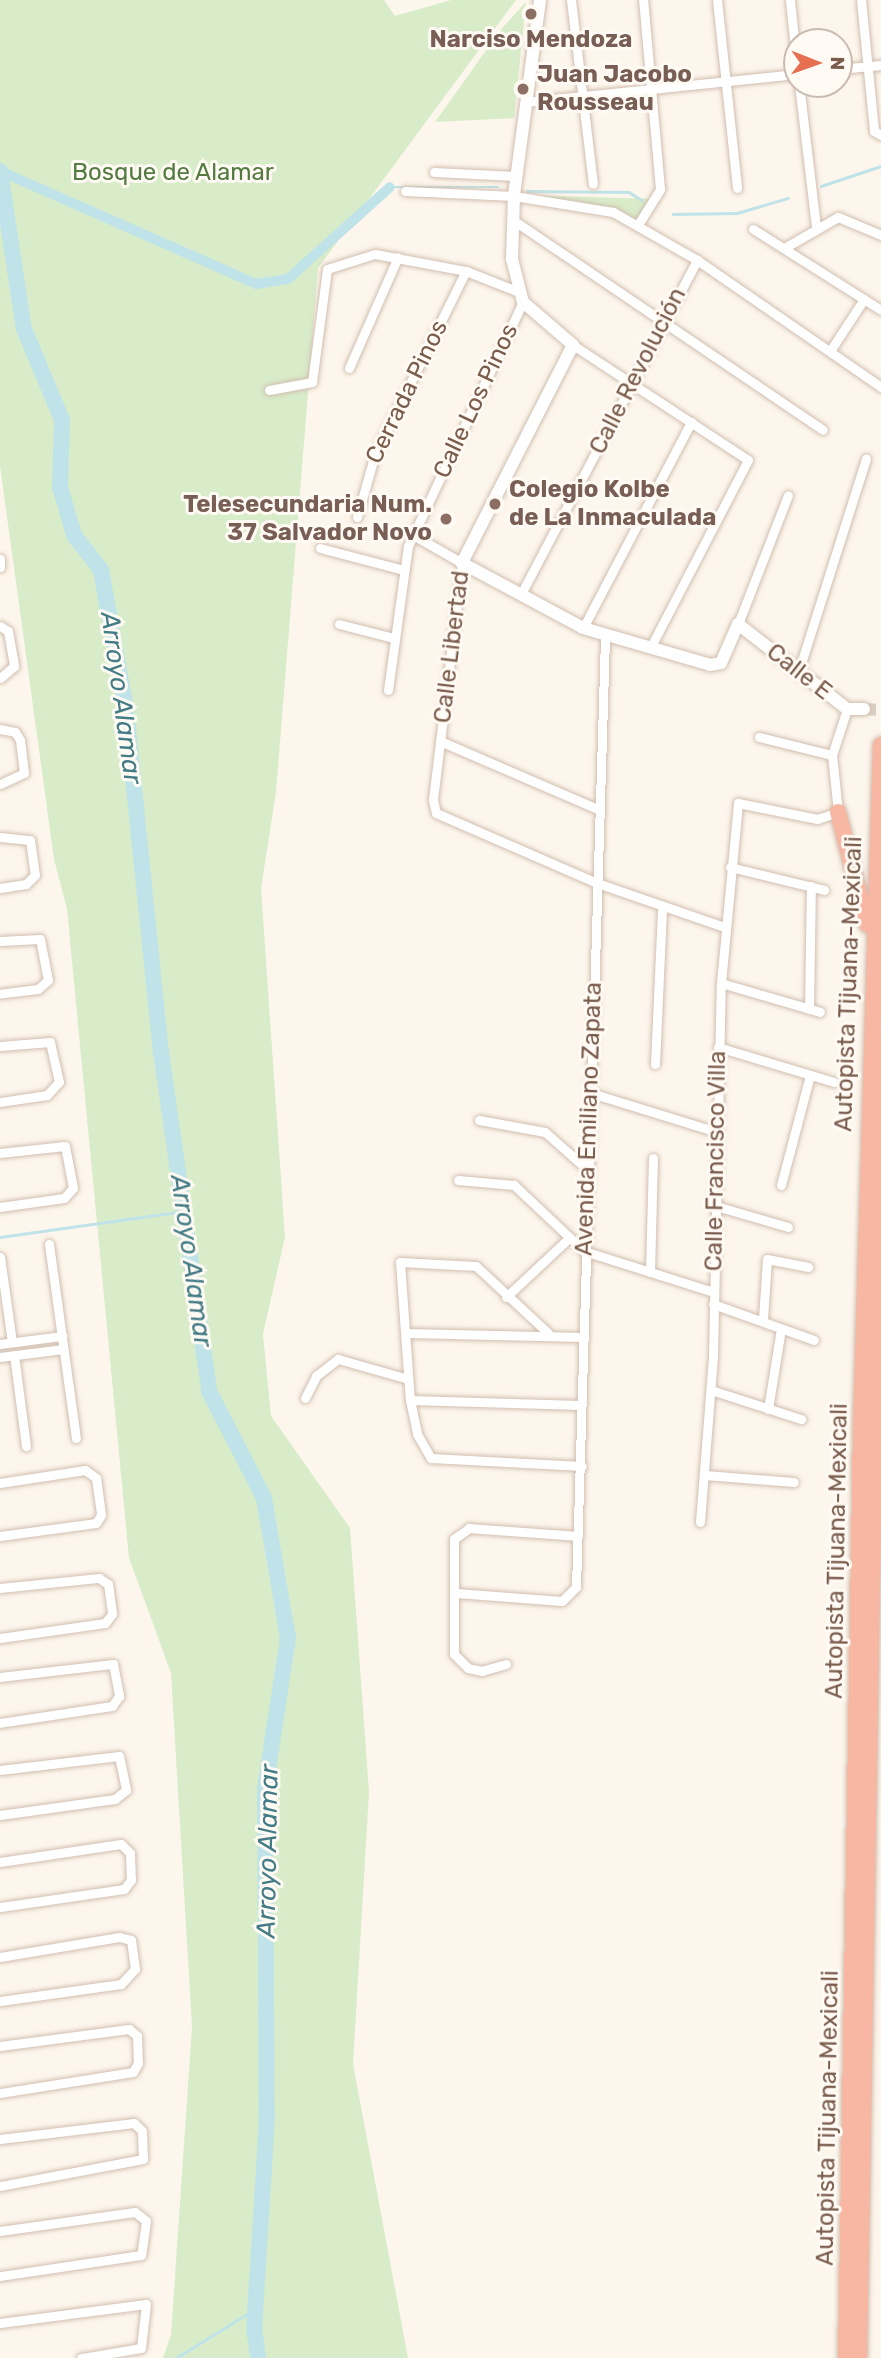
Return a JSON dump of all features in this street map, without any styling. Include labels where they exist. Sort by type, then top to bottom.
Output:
[{"type":"highway","name":"Autopista Tijuana-Mexicali","points":[[846,2358],[872,938],[881,745]]},
{"type":"highway","points":[[834,815],[872,938]]},
{"type":"highway","name":"Autopista Tijuana-Mexicali","points":[[859,2358],[881,1043]]},
{"type":"main road","points":[[540,0],[525,102],[513,220],[521,297],[573,345]]},
{"type":"main road","name":"Calle Libertad","points":[[461,563],[573,345]]},
{"type":"main road","points":[[461,563],[605,637],[716,665],[738,624]]},
{"type":"main road","name":"Calle E","points":[[738,624],[847,709],[864,709]]},
{"type":"street","points":[[571,0],[593,184]]},
{"type":"street","points":[[639,223],[660,189],[643,0]]},
{"type":"street","points":[[717,0],[737,188]]},
{"type":"street","points":[[790,0],[793,28]]},
{"type":"street","points":[[861,0],[874,131],[881,135]]},
{"type":"street","points":[[853,68],[881,65]]},
{"type":"street","points":[[525,102],[783,75]]},
{"type":"street","points":[[801,98],[816,226]]},
{"type":"street","points":[[434,172],[516,176]]},
{"type":"street","points":[[405,191],[514,196],[613,212],[639,223],[697,260],[881,387]]},
{"type":"street","points":[[786,247],[816,226],[838,217],[881,236]]},
{"type":"street","points":[[513,220],[665,318],[823,430]]},
{"type":"street","points":[[753,229],[786,247],[881,310]]},
{"type":"street","points":[[269,390],[312,382],[327,270],[366,255],[398,257],[466,271],[521,297]]},
{"type":"street","points":[[349,368],[398,257]]},
{"type":"street","name":"Calle Revolución","points":[[521,594],[697,260]]},
{"type":"street","name":"Cerrada Pinos","points":[[357,517],[375,454],[466,271]]},
{"type":"street","name":"Calle Los Pinos","points":[[388,690],[403,570],[413,535],[521,297]]},
{"type":"street","points":[[830,351],[864,299]]},
{"type":"street","points":[[573,345],[748,460],[650,648]]},
{"type":"street","points":[[583,628],[691,422]]},
{"type":"street","points":[[799,673],[866,458]]},
{"type":"street","points":[[738,624],[788,495]]},
{"type":"street","points":[[413,535],[461,563]]},
{"type":"street","points":[[320,548],[403,570]]},
{"type":"street","points":[[0,559],[0,567]]},
{"type":"street","name":"Calle Libertad","points":[[461,563],[434,808],[597,883]]},
{"type":"street","points":[[339,624],[394,638]]},
{"type":"street","points":[[0,625],[8,631],[14,666],[0,678]]},
{"type":"street","name":"Avenida Emiliano Zapata","points":[[456,1593],[570,1599],[578,1536],[582,1466],[584,1251],[589,1171],[605,637]]},
{"type":"street","points":[[834,815],[832,755],[847,709]]},
{"type":"street","points":[[0,729],[15,732],[20,740],[24,773],[0,784]]},
{"type":"street","points":[[759,737],[832,755]]},
{"type":"street","points":[[440,741],[598,809]]},
{"type":"street","name":"Calle Francisco Villa","points":[[701,1522],[711,1390],[721,983],[724,927],[739,801],[834,815]]},
{"type":"street","points":[[0,837],[30,840],[35,875],[26,884],[0,888]]},
{"type":"street","points":[[730,867],[824,890]]},
{"type":"street","points":[[597,883],[662,908],[724,927]]},
{"type":"street","points":[[809,1009],[811,886]]},
{"type":"street","points":[[655,1064],[662,908]]},
{"type":"street","points":[[0,942],[40,939],[48,980],[38,989],[0,994]]},
{"type":"street","points":[[721,983],[820,1012]]},
{"type":"street","points":[[0,1046],[50,1042],[60,1082],[47,1095],[0,1102]]},
{"type":"street","points":[[718,1047],[834,1082]]},
{"type":"street","points":[[781,1185],[810,1075]]},
{"type":"street","points":[[591,1093],[717,1132]]},
{"type":"street","points":[[479,1120],[545,1132],[589,1171]]},
{"type":"street","points":[[0,1153],[65,1146],[73,1188],[64,1198],[0,1207]]},
{"type":"street","points":[[650,1272],[653,1158]]},
{"type":"street","points":[[458,1180],[514,1185],[584,1251],[713,1293]]},
{"type":"street","points":[[716,1206],[788,1227]]},
{"type":"street","points":[[506,1297],[569,1238]]},
{"type":"street","points":[[49,1244],[76,1438]]},
{"type":"street","points":[[0,1257],[12,1342]]},
{"type":"street","points":[[763,1319],[768,1259],[808,1267]]},
{"type":"street","points":[[548,1333],[506,1297],[476,1266],[400,1262],[410,1400],[417,1434],[431,1458],[582,1466]]},
{"type":"street","points":[[713,1304],[763,1319],[781,1329],[814,1340]]},
{"type":"street","points":[[768,1409],[781,1329]]},
{"type":"street","points":[[406,1334],[548,1333],[584,1337]]},
{"type":"street","points":[[0,1344],[62,1336]]},
{"type":"street","points":[[0,1357],[64,1349]]},
{"type":"street","points":[[14,1355],[26,1446]]},
{"type":"street","points":[[305,1398],[325,1364],[353,1360],[408,1379]]},
{"type":"street","points":[[711,1390],[801,1419]]},
{"type":"street","points":[[410,1400],[581,1405]]},
{"type":"street","points":[[0,1483],[85,1469],[96,1478],[101,1515],[96,1522],[0,1536]]},
{"type":"street","points":[[705,1475],[794,1482]]},
{"type":"street","points":[[506,1664],[481,1671],[458,1662],[453,1539],[470,1528],[578,1536]]},
{"type":"street","points":[[0,1588],[99,1578],[108,1584],[112,1614],[104,1623],[0,1638]]},
{"type":"street","points":[[0,1677],[113,1664],[119,1696],[112,1706],[0,1723]]},
{"type":"street","points":[[0,1770],[119,1756],[126,1790],[116,1799],[0,1815]]},
{"type":"street","points":[[0,1862],[121,1844],[130,1853],[131,1880],[124,1889],[0,1907]]},
{"type":"street","points":[[0,1957],[119,1937],[131,1940],[135,1969],[121,1984],[0,2001]]},
{"type":"street","points":[[0,2046],[129,2029],[137,2036],[138,2063],[133,2072],[0,2093]]},
{"type":"street","points":[[0,2138],[134,2123],[142,2131],[143,2159],[0,2186]]},
{"type":"street","points":[[0,2231],[135,2212],[146,2221],[141,2255],[0,2276]]},
{"type":"street","points":[[0,2323],[146,2304],[141,2348],[81,2358]]},
{"type":"green space","name":"Bosque de Alamar","points":[[0,0],[384,0],[395,16],[451,0],[516,0],[318,268],[276,792],[261,888],[285,1237],[263,1334],[271,1416],[350,1528],[369,1792],[353,2064],[408,2358],[163,2358],[171,2335],[192,2027],[171,1673],[129,1558],[67,909],[54,859],[0,466]]},
{"type":"green space","points":[[526,2],[514,118],[435,122],[502,28]]},
{"type":"green space","points":[[520,195],[659,199],[642,222],[615,211]]},
{"type":"waterway","points":[[821,186],[881,166]]},
{"type":"waterway","points":[[0,171],[256,284],[288,279],[390,187]]},
{"type":"waterway","name":"Arroyo Alamar","points":[[0,171],[24,329],[62,420],[60,487],[74,535],[101,570],[126,709],[161,1052],[209,1391],[264,1498],[288,1638],[265,1789],[267,2118],[254,2328],[258,2358]]},
{"type":"waterway","points":[[390,187],[498,187]]},
{"type":"waterway","points":[[527,191],[629,192],[642,200]]},
{"type":"waterway","points":[[673,214],[737,213],[788,198]]},
{"type":"waterway","points":[[0,1237],[186,1211]]},
{"type":"waterway","points":[[176,2358],[255,2309]]},
{"type":"tunnel","points":[[864,709],[881,710]]},
{"type":"place","name":"Narciso Mendoza","points":[[531,14]]},
{"type":"place","name":"Juan Jacobo Rousseau","points":[[523,89]]},
{"type":"place","name":"Colegio Kolbe de La Inmaculada","points":[[495,504]]},
{"type":"place","name":"Telesecundaria Num. 37 Salvador Novo","points":[[446,519]]}]
